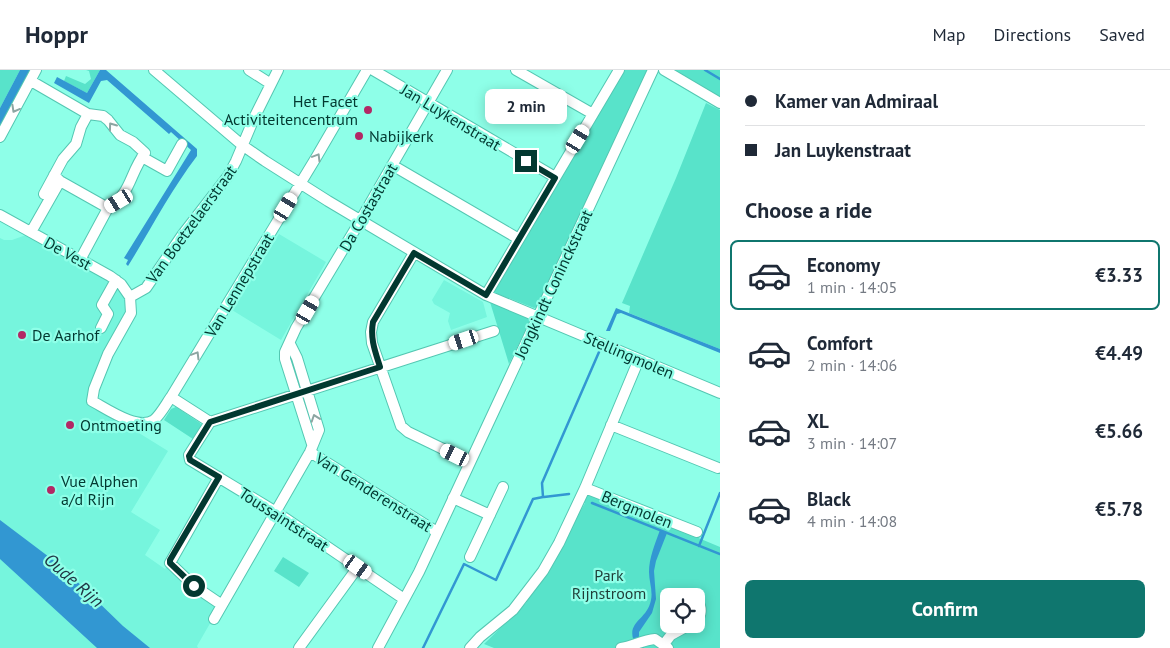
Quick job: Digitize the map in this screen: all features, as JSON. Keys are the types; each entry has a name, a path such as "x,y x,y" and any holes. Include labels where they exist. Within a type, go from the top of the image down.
{"street":[{"path":"0,137 36,70"},
{"name":"Stellingmolen","path":"154,70 242,145 360,221 486,295 720,393"},
{"path":"249,70 270,84"},
{"name":"Van Boetzelaerstraat","path":"145,423 130,421 92,401 96,384 108,354 131,312 130,297 146,288 228,176 278,70"},
{"name":"Van Lennepstraat","path":"145,423 155,419 171,397 367,70"},
{"name":"Jan Luykenstraat","path":"373,70 555,178"},
{"name":"Da Costastraat","path":"214,619 276,512 320,430 301,393 296,358 290,344 291,336 447,70"},
{"path":"516,70 593,114"},
{"path":"486,295 619,70"},
{"name":"Jongkindt Coninckstraat","path":"378,648 419,572 653,70"},
{"path":"664,70 720,103"},
{"path":"31,81 88,114 103,116 120,135 133,142 146,153 136,166 130,184 119,201 108,208 80,260"},
{"path":"31,232 43,198 57,178 63,159 76,144 81,127 88,114"},
{"path":"142,157 167,171 182,144"},
{"path":"392,165 519,239"},
{"path":"57,178 108,208"},
{"name":"De Vest","path":"0,215 116,280 130,297"},
{"path":"414,253 373,322 371,332 372,343 401,426 408,432 470,462"},
{"path":"100,328 108,314 102,305 116,280"},
{"path":"171,397 210,422 494,331"},
{"name":"Bergmolen","path":"639,359 585,488 697,532"},
{"name":"Toussaintstraat","path":"210,422 189,456 190,460 276,512 404,599"},
{"path":"611,425 718,468"},
{"name":"Van Genderenstraat","path":"311,448 438,532"},
{"path":"219,477 170,563 194,586 222,604"},
{"path":"470,556 503,487"},
{"path":"470,648 512,610 543,571 559,543 585,488"},
{"path":"453,498 490,516"},
{"path":"298,648 358,567"},
{"path":"626,647 644,640 655,639 666,646 671,635 675,633"}],"shaded area":[{"path":"279,234 326,262 281,340 232,310"},
{"path":"26,235 109,279 124,291 129,305 92,388 98,404 118,420 168,451 131,512 160,530 145,555 165,569 169,564 220,606 197,646 198,648 0,648 0,238 12,240"},
{"path":"444,280 483,302 487,317 451,330 448,321 450,313 434,304 432,300"}],"green space":[{"path":"0,70 20,70 0,108"},
{"path":"86,70 100,70 87,93 64,81 66,76 85,84 91,79 89,71"},
{"path":"621,70 649,70 537,307 534,308 493,292"},
{"path":"671,70 720,70 720,99"},
{"path":"706,103 720,110 720,349 629,313 630,306 622,303"},
{"path":"490,302 529,318 530,321 509,364"},
{"path":"176,407 202,426 193,439 164,420 171,409"},
{"name":"Park Rijnstroom","path":"587,493 645,516 645,519 651,521 653,519 720,547 720,648 494,648 484,644 526,603 585,503 582,503"},
{"path":"283,557 309,573 299,587 274,571"}],"water":[{"path":"20,70 31,70 0,126 0,108"},
{"path":"100,70 106,70 197,149 197,156 170,196 128,266 126,264 128,260 124,258 191,150 171,132 169,134 107,80 101,81 89,103 54,83 57,77 87,93"},
{"path":"616,308 720,349 720,353 621,313 617,314 610,331 606,331"},
{"name":"Oude Rijn","path":"0,520 61,566 123,626 150,648 97,648 0,559"},
{"path":"660,530 667,533 654,571 656,599 652,613 639,632 639,641 644,648 637,648 632,632 649,607 651,600 649,567"}],"waterway":[{"path":"705,70 720,79"},
{"path":"423,648 464,564 496,580 533,499 543,497 542,483 599,352"},
{"path":"699,546 720,493"},
{"path":"544,497 569,494"},
{"path":"592,503 720,554"}],"place":[{"name":"Het Facet Activiteitencentrum","path":"368,110"},
{"name":"Nabijkerk","path":"359,136"},
{"name":"De Aarhof","path":"22,335"},
{"name":"Ontmoeting","path":"70,425"},
{"name":"Vue Alphen a/d Rijn","path":"51,490"}],"route":[{"path":"194,586 170,563 170,560 219,477 190,460 189,456 210,422 380,367 372,343 371,332 373,322 414,253 486,295 555,178 526,161"}]}
